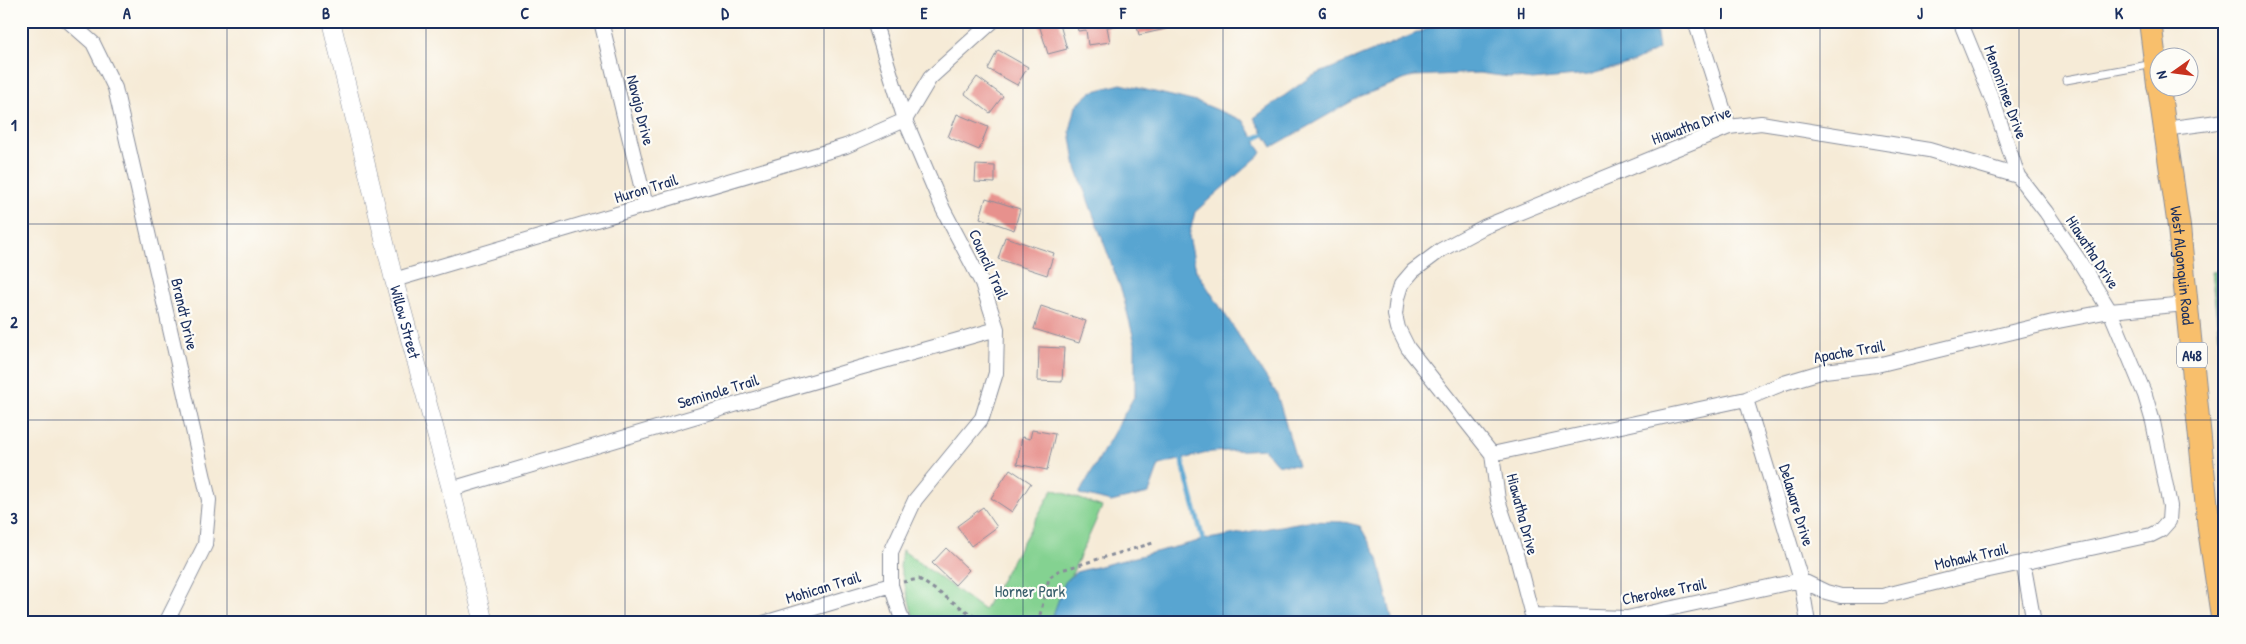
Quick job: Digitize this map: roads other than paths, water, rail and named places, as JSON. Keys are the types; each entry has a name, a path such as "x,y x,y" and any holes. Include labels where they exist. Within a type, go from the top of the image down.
{"main road":[{"name":"West Algonquin Road","path":"2150,21 2154,48"},
{"name":"West Algonquin Road","path":"2160,98 2179,227 2209,529 2223,623"}],"street":[{"name":"Brandt Drive","path":"68,21 93,43 115,88 209,500 205,544 166,623"},
{"name":"Willow Street","path":"331,21 394,280 451,489 484,623"},
{"name":"Navajo Drive","path":"601,21 646,206"},
{"name":"Council Trail","path":"874,21 905,120 943,209 982,283 997,329 996,373 982,418 915,500 891,552 891,585 903,623"},
{"path":"905,120 930,78 993,21"},
{"path":"1695,21 1729,127"},
{"name":"Menominee Drive","path":"1960,21 1994,104 2018,176"},
{"name":"Huron Trail","path":"394,280 846,146 905,120"},
{"path":"2164,128 2225,121"},
{"name":"Hiawatha Drive","path":"1533,619 1498,500 1492,454 1408,348 1398,328 1395,315 1401,285 1412,271 1441,250 1484,227 1729,127 1761,123 1910,147 1963,159 2018,176 2073,251 2110,311 2145,395 2153,422 2167,490 2169,521 2161,530 2150,535"},
{"name":"Apache Trail","path":"1492,454 1746,400 1784,383 1824,371 1877,365 2002,333 2110,311 2186,304"},
{"name":"Seminole Trail","path":"451,489 997,329"},
{"name":"Delaware Drive","path":"1746,400 1801,580 1808,623"},
{"name":"Mohawk Trail","path":"1801,580 1826,592 1841,596 1871,597 1893,594 2023,562 2150,535"},
{"path":"2023,562 2034,623"},
{"name":"Cherokee Trail","path":"1533,619 1627,618 1801,580"},
{"name":"Mohican Trail","path":"764,623 891,585"}],"lane":[{"path":"2066,80 2148,79"}],"water":[{"path":"1446,21 1655,21 1659,49 1631,63 1588,75 1532,80 1479,73 1414,76 1361,96 1272,147 1254,118 1310,77"},
{"path":"1121,84 1201,103 1244,121 1262,153 1195,212 1189,236 1196,270 1277,394 1298,466 1277,464 1264,449 1211,452 1159,465 1149,493 1111,502 1079,494 1135,395 1135,343 1122,292 1076,168 1070,131 1076,106 1091,92"},
{"path":"1308,521 1344,522 1360,526 1378,558 1393,623 1050,623 1065,582 1076,572 1203,540"}],"waterway":[{"path":"1254,139 1264,134"},
{"path":"1182,460 1203,540"}],"park label":[{"name":"Horner Park","path":"1030,591"}]}
